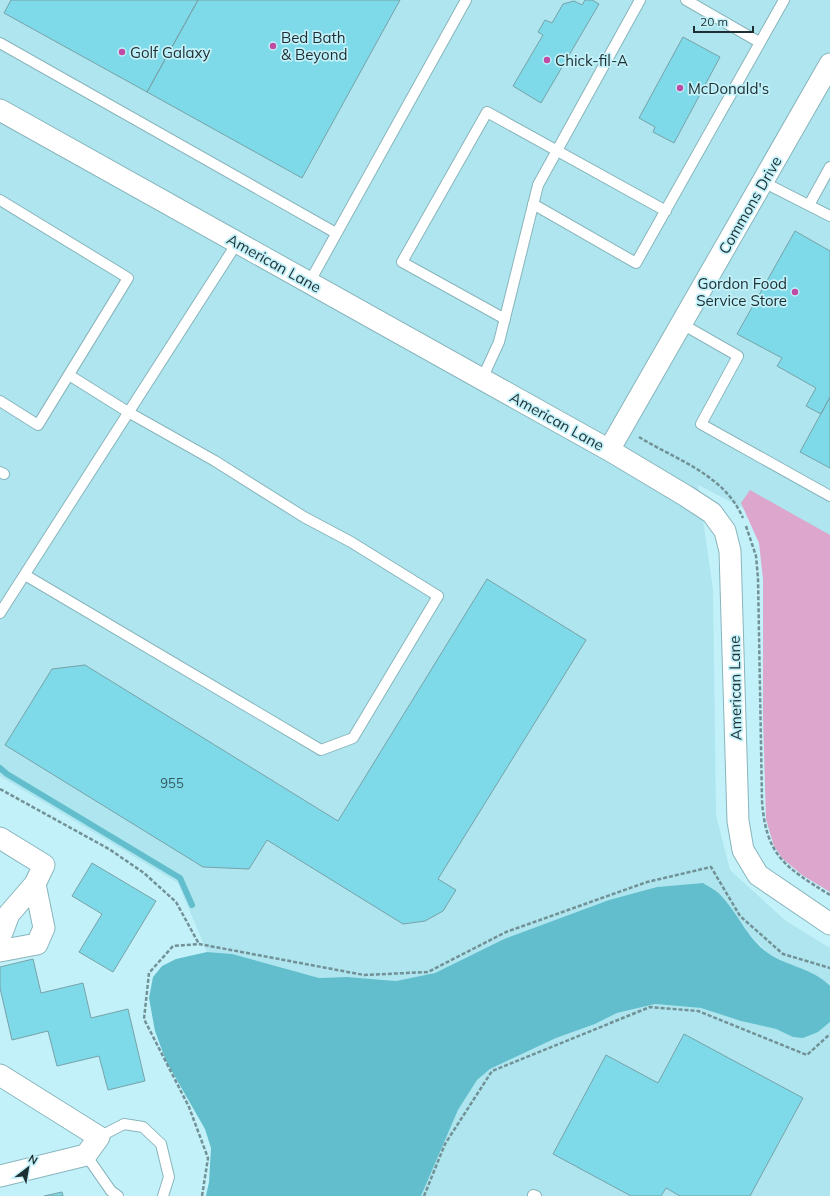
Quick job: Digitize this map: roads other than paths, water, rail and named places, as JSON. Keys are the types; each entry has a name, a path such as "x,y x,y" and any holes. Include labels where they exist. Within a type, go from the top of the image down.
{"street":[{"name":"Commons Drive","path":"609,450 830,64"},
{"name":"American Lane","path":"0,110 609,450 712,513 725,531 730,551 738,821 743,850 758,875 830,924"},
{"path":"0,838 44,865 35,884 9,914 0,938"},
{"path":"0,951 37,944 44,928 35,884"},
{"path":"0,1075 99,1137 86,1155 0,1176"}],"lane":[{"path":"309,283 466,0"},
{"path":"482,379 499,342 538,185 640,0"},
{"path":"686,0 759,42"},
{"path":"533,204 636,263 784,0"},
{"path":"0,43 336,234"},
{"path":"505,319 402,262 487,112 666,211"},
{"path":"809,205 830,167"},
{"path":"763,182 830,216"},
{"path":"0,200 128,278 38,425 0,401"},
{"path":"0,613 237,243"},
{"path":"682,324 738,356 701,424 830,496"},
{"path":"25,574 321,750 353,738 438,596 351,542 304,517 215,461 128,412 69,375"},
{"path":"99,1137 124,1124 143,1128 161,1144 169,1177 163,1196"},
{"path":"86,1155 111,1191 118,1196"}],"waterway":[{"path":"0,768 7,774 180,878 192,905"}],"place":[{"name":"Bed Bath & Beyond","path":"273,46"},
{"name":"Golf Galaxy","path":"122,52"},
{"name":"Chick-fil-A","path":"547,60"},
{"name":"McDonald's","path":"680,88"},
{"name":"Gordon Food Service Store","path":"795,292"}]}
